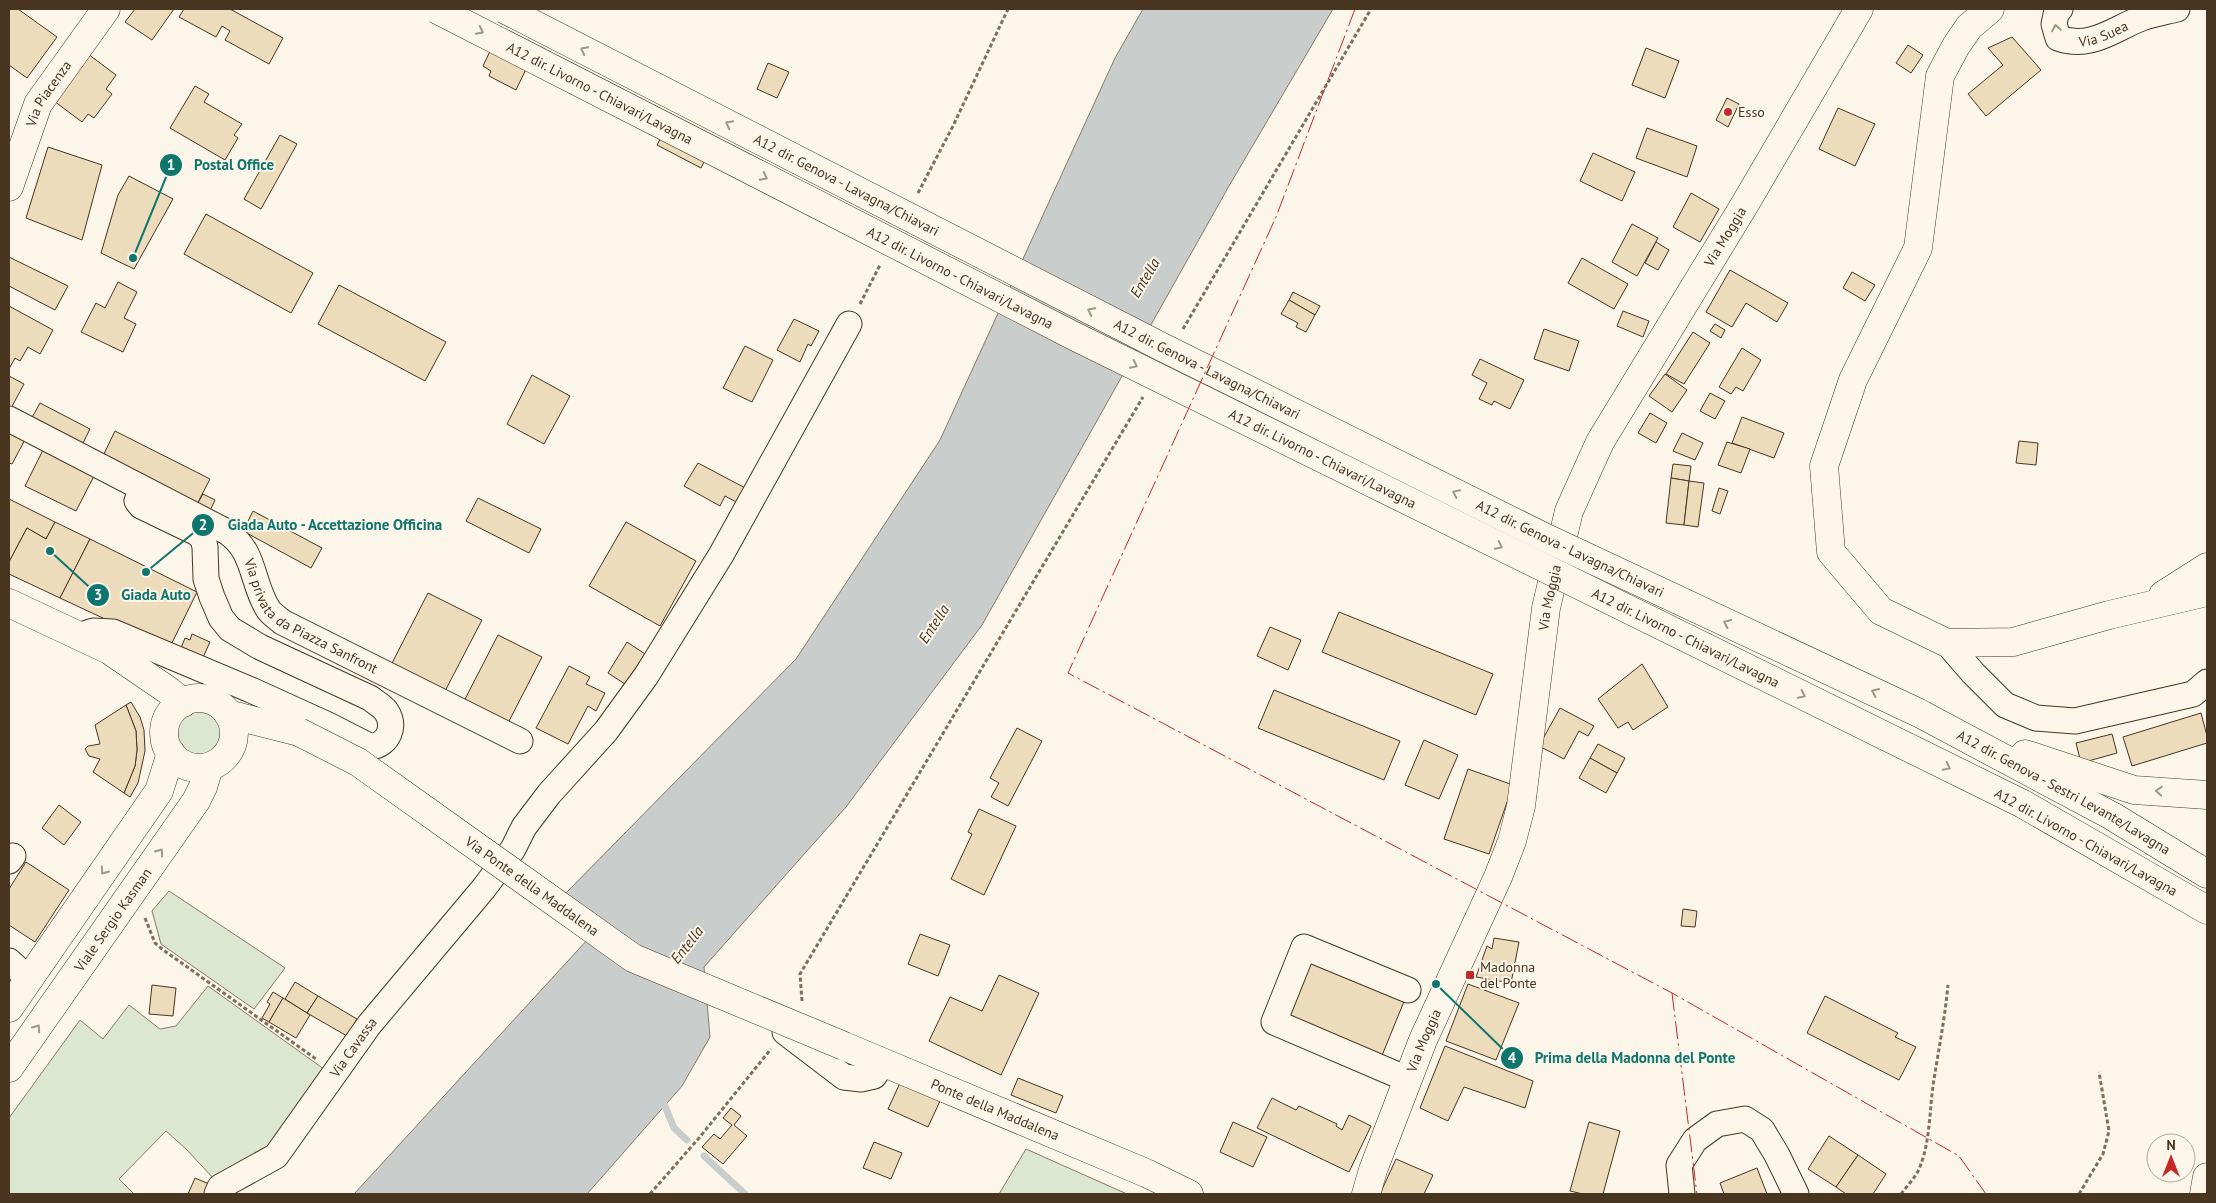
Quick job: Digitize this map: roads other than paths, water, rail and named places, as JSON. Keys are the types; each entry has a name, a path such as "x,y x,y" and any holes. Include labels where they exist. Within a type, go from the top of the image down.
{"main road":[{"name":"Via Piacenza","path":"9,188 38,104 106,9"},
{"name":"A12 dir. Livorno - Chiavari/Lavagna","path":"436,9 1083,340 2023,804 2207,910"},
{"name":"A12 dir. Genova - Lavagna/Chiavari","path":"504,9 1153,342 1520,525 1927,718"},
{"path":"1990,9 1969,27 1956,46 1940,76 1918,248 1853,380 1824,466 1831,552 1881,611 1947,643 2014,642 2207,592"},
{"name":"Via Moggia","path":"1350,1194 1369,1182 1407,1079 1498,877 1512,841 1521,806 1546,608 1569,511 1600,442 1860,10"},
{"path":"9,152 38,104"},
{"path":"2147,606 2207,566"},
{"path":"9,603 109,650 183,703"},
{"path":"203,698 222,706 228,714 234,735 232,746 222,759 209,767 198,768 187,766 171,754 166,743 164,731 167,720 173,710 183,703 203,698"},
{"name":"Via Ponte della Maddalena","path":"228,714 299,732 358,762 633,958 844,1046"},
{"path":"1927,718 2054,765 2134,790 2207,795"},
{"name":"A12 dir. Genova - Sestri Levante/Lavagna","path":"1927,718 2112,816 2207,874"},
{"path":"9,1008 159,791 171,754"},
{"name":"Viale Sergio Kasman","path":"9,1068 196,800 203,787 209,767"},
{"path":"2086,839 2207,925"},
{"name":"Ponte della Maddalena","path":"844,1046 1146,1173 1189,1194"},
{"name":"Ponte della Maddalena","path":"1146,1173 1170,1179 1208,1194"},
{"path":"2204,1194 2207,1177"}],"street":[{"name":"Via Suea","path":"2060,9 2057,10 2054,24 2058,38 2071,43 2095,40 2143,17 2177,9"},
{"name":"Via Cavassa","path":"217,1194 220,1187 276,1156 369,1025 484,888 513,849 524,828 549,794 606,731 646,676 721,555 849,324"},
{"name":"Via privata da Piazza Sanfront","path":"9,419 238,539 247,553 268,610 282,622 520,740"},
{"path":"78,636 93,631 113,632 286,705 371,747 379,746 388,738 391,724 385,710 370,698 260,647 230,629 221,618 206,579 203,539 197,533 141,506 138,502 142,489"},
{"path":"1947,643 1973,673 2005,705 2036,718 2075,721 2193,694 2207,682"},
{"path":"1407,1079 1274,1022 1304,947 1408,990"},
{"path":"9,961 29,979"},
{"path":"785,1032 844,1077 861,1079 874,1076 883,1063"},
{"path":"1682,1194 1679,1165 1695,1140 1717,1124 1745,1119 1762,1130 1777,1154 1796,1194"}],"water":[{"name":"Entella","path":"1143,9 1333,9 1229,186 982,625 846,807 704,967 710,1037 682,1086 587,1194 354,1194 600,926 565,894 796,659 940,440 1115,58"}],"waterway":[{"path":"662,1099 674,1128 687,1140"},
{"path":"704,1156 745,1194"}],"place":[{"name":"Esso","path":"1728,112"},
{"name":"Postal Office","path":"133,258"},
{"name":"Giada Auto","path":"50,551"},
{"name":"Giada Auto - Accettazione Officina","path":"146,572"},
{"name":"Madonna del Ponte","path":"1470,975"},
{"name":"Prima della Madonna del Ponte","path":"1436,984"}]}
